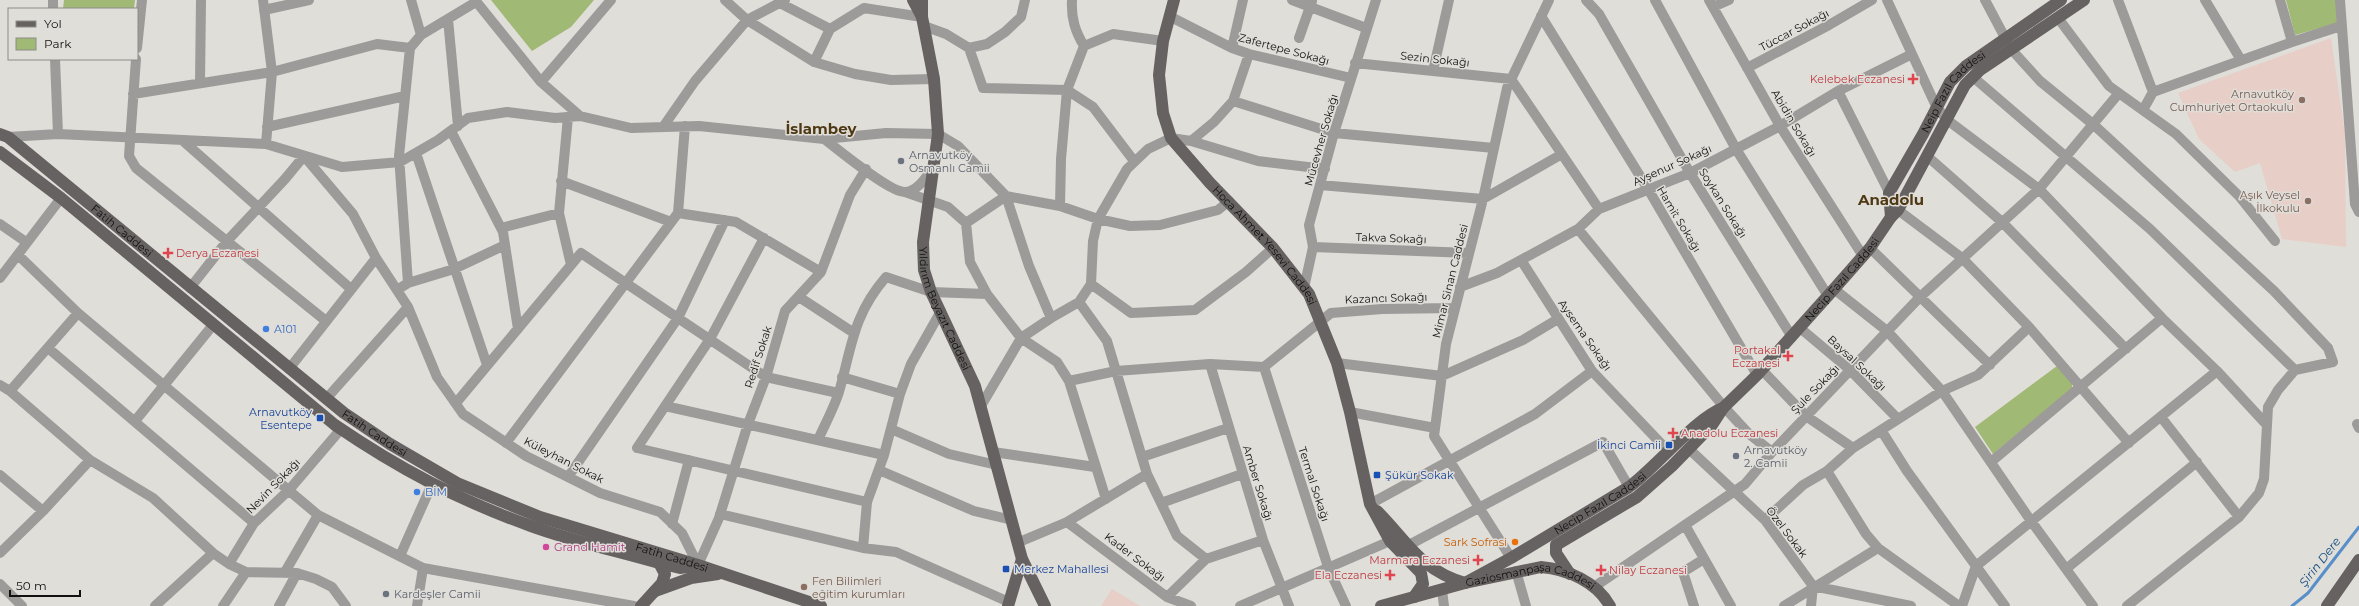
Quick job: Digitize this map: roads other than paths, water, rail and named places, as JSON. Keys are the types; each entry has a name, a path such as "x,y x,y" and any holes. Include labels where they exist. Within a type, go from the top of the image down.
{"main road":[{"path":"913,0 923,22"},
{"name":"Yıldırım Beyazıt Caddesi","path":"922,0 923,22 934,79 938,134 928,200 923,257 924,270 931,292 969,370 981,406 1022,559 1045,606"},
{"name":"Hoca Ahmet Yesevi Caddesi","path":"1174,0 1169,16 1159,75 1160,99 1171,138 1273,248 1304,288 1321,321 1337,363 1350,412 1370,504 1390,541 1421,573 1442,590"},
{"name":"Neip Fazıl Caddesi","path":"1889,193 1923,134 1943,92 1958,73 2008,44 2061,0"},
{"path":"2008,44 2058,18 2084,0"},
{"name":"Necip Fazıl Caddesi","path":"1570,574 1556,553 1556,545 1637,497 1717,420 1724,407 1796,332 1867,252 1895,213 1927,156 1960,92 1973,77 2008,44"},
{"name":"Fatih Caddesi","path":"4,135 326,399 390,444 457,483 540,517 698,565 821,606"},
{"path":"0,152 61,198 212,325 341,429 382,457 453,495 532,527 680,568 698,565"},
{"path":"1889,193 1895,213"},
{"name":"Necip Fazıl Caddesi","path":"1465,582 1511,558 1630,487 1709,414 1724,407"},
{"path":"1370,504 1391,525 1407,546 1434,571 1446,577 1465,582"},
{"path":"1010,600 1022,559"},
{"path":"2327,606 2359,560"},
{"path":"641,606 662,583 665,574 659,563"},
{"name":"Gaziosmanpaşa Caddesi","path":"1442,590 1465,582 1516,571 1541,567 1554,568 1570,574 1594,587 1600,592 1610,606"},
{"path":"655,591 691,578 723,573"},
{"path":"1414,596 1423,584 1421,573"},
{"path":"1010,600 1024,589 1039,594"},
{"path":"1382,606 1414,596 1442,590"}],"street":[{"path":"138,38 142,0"},
{"path":"200,83 201,0"},
{"path":"266,144 272,72 264,5 309,0"},
{"path":"411,0 421,35"},
{"path":"541,82 610,0"},
{"path":"725,0 748,20 814,62 855,74 892,80 934,79"},
{"path":"968,48 987,44 1005,32 1021,17 1025,0"},
{"path":"1072,0 1071,12 1075,29 1084,46"},
{"path":"1232,48 1243,0"},
{"path":"1292,0 1311,3 1366,28"},
{"name":"Mücevher Sokağı","path":"1304,288 1313,247 1309,226 1334,133 1376,0"},
{"path":"1433,71 1450,0"},
{"name":"Mimar Sinan Caddesi","path":"1511,558 1434,436 1446,344 1483,199 1507,88 1549,0"},
{"name":"Soykan Sokağı","path":"1586,0 1599,14 1690,173 1796,332"},
{"path":"1655,0 1736,149 1831,292 1887,331 1942,391 2031,521 2093,606"},
{"path":"1711,4 1729,0"},
{"name":"Tüccar Sokağı","path":"1747,68 1829,25 1872,0"},
{"path":"1887,0 1936,106 1946,119 2039,189 2266,424"},
{"path":"1985,0 2008,44 2040,81 2094,125 2274,291 2328,348 2333,362 2296,370 2278,390 2268,407 2264,479 2259,493 2239,517 2127,606"},
{"path":"2118,0 2153,92"},
{"path":"2205,0 2241,60"},
{"path":"2280,0 2292,42"},
{"path":"2340,0 2341,26 2354,125 2355,204 2359,212"},
{"path":"408,283 400,162 410,48 421,35 475,1 541,82 580,116"},
{"path":"663,127 695,81 748,20 783,2 830,29"},
{"path":"1299,38 1311,3"},
{"name":"Abidin Sokağı","path":"1711,4 1780,126 1867,252 1919,298 1990,365"},
{"path":"814,62 830,29 864,8 923,22 968,48 983,88 1067,90 1093,107 1134,161"},
{"name":"Zafertepe Sokağı","path":"1169,16 1232,48 1249,54 1351,78"},
{"name":"Hamit Sokağı","path":"1541,16 1759,372 1806,416 1852,448"},
{"path":"2058,18 2110,86 2176,134 2240,196 2275,241"},
{"path":"448,19 454,128 501,228 518,329"},
{"path":"2143,110 2153,92 2341,26"},
{"path":"1060,206 1060,160 1067,90 1084,46 1113,34 1164,41"},
{"path":"133,94 272,72 377,44 410,48"},
{"path":"1191,141 1214,122 1233,101 1249,54"},
{"name":"Ayşenur Sokağı","path":"1599,209 1690,173 1780,126 1838,91 1912,54"},
{"path":"55,60 58,134"},
{"path":"136,60 129,156 136,168 326,321"},
{"name":"Sezin Sokağı","path":"1356,63 1511,79"},
{"path":"1973,77 2150,229 2296,370"},
{"path":"1460,287 1497,273 1578,229 1599,209 1511,79"},
{"path":"1838,91 1889,193"},
{"name":"Şule Sokağı","path":"1594,587 1744,484 1772,452 1919,298 2039,189 2067,158 2119,93"},
{"path":"267,127 405,96"},
{"path":"1233,101 1334,133 1494,148"},
{"path":"4,135 58,134 266,144 342,168 400,162 468,118 507,112 555,118 580,116 631,128 699,126 824,138 886,133 938,134 958,146 1006,196 1029,266 1051,318"},
{"path":"568,117 559,212 570,265"},
{"path":"506,442 627,283 678,213 685,126"},
{"path":"824,138 888,187 948,207 966,223 970,262 987,294 1021,338 1057,362 1069,381 1106,499"},
{"path":"981,406 1021,338 1079,302 1091,284 1093,241 1098,219 1127,169 1148,148 1171,138 1191,141 1258,161 1325,169"},
{"path":"182,140 351,289"},
{"path":"416,153 487,366"},
{"path":"1320,185 1483,199 1562,154"},
{"path":"190,288 227,241 285,179 304,156"},
{"name":"Küleyhan Sokak","path":"304,156 353,214 376,258 408,307 437,378 463,414 526,456 600,493 660,512 682,533 698,565"},
{"path":"1927,156 2002,222 2126,349"},
{"path":"905,192 915,189 933,168"},
{"name":"Redif Sokak","path":"698,565 720,514 748,424 766,377 785,311 821,272 848,201 866,169"},
{"path":"562,181 671,222"},
{"path":"966,223 1006,196 1060,206 1098,219 1130,226 1160,225 1218,210 1229,201"},
{"path":"0,278 61,198"},
{"path":"501,228 559,212"},
{"path":"678,213 736,222 821,272"},
{"path":"1895,213 1962,258 2029,327 2082,386 2129,443"},
{"path":"568,477 678,318 725,220"},
{"path":"0,224 26,242"},
{"path":"1578,229 1724,407 1748,433 1772,452"},
{"path":"764,238 710,339 637,448 867,502"},
{"path":"397,290 408,283 455,268 505,245"},
{"name":"Takva Sokağı","path":"1313,247 1469,253"},
{"path":"1091,284 1131,312 1195,310 1246,272 1273,248"},
{"path":"456,403 581,253 766,377 838,393"},
{"path":"18,255 78,313 318,515 423,568 634,606"},
{"path":"289,369 376,258"},
{"name":"Aysema Sokağı","path":"1521,260 1592,371 1669,452"},
{"path":"818,440 838,393 854,333 861,314 872,293 886,277 931,292 987,294"},
{"path":"799,297 854,333"},
{"path":"1079,302 1107,341 1147,474 1177,536 1206,559"},
{"path":"326,399 408,307"},
{"name":"Kazancı Sokağı","path":"1264,368 1331,312 1382,309 1455,308"},
{"path":"863,548 867,502 884,455 900,394 911,364 941,311"},
{"path":"10,391 78,313"},
{"path":"1991,462 2162,318"},
{"path":"1337,363 1442,376 1524,340 1558,319"},
{"path":"135,421 212,325"},
{"path":"1765,520 1803,485 1827,471 1852,448 1897,418 1942,391 1978,375 2029,327"},
{"name":"Baysal Sokağı","path":"1796,332 1850,370 1897,418"},
{"path":"48,348 254,523"},
{"path":"1069,381 1116,371 1210,364 1264,368"},
{"name":"Amber Sokağı","path":"1210,364 1228,428 1263,540 1289,606"},
{"name":"Termal Sokağı","path":"1264,368 1328,567 1346,606"},
{"path":"1370,504 1535,414 1592,371"},
{"path":"1827,471 1866,534 1878,548 1960,606 1976,566 2217,372"},
{"path":"842,377 900,394"},
{"path":"0,385 10,391 90,460 154,498 213,553 229,564 246,572 297,573 332,587 346,606"},
{"path":"665,406 884,455"},
{"path":"1350,412 1435,428"},
{"path":"2161,417 2239,517"},
{"path":"1142,458 1228,428"},
{"name":"Nevin Sokağı","path":"229,564 254,523 289,490 341,429"},
{"path":"891,429 949,454 996,465"},
{"path":"1881,430 1907,471 2005,606"},
{"path":"1407,546 1603,442 1630,487"},
{"name":"Özel Sokak","path":"1688,449 1765,520 1813,586"},
{"path":"993,452 1095,467"},
{"path":"0,553 43,511 90,460"},
{"path":"672,524 689,460"},
{"path":"2066,569 2197,462"},
{"path":"879,470 974,511 1012,520"},
{"path":"1017,543 1067,522 1147,474"},
{"path":"1161,503 1242,474"},
{"path":"0,475 43,511"},
{"path":"400,556 432,484"},
{"path":"720,514 863,548 896,552 1010,600"},
{"path":"285,572 318,515"},
{"name":"Kader Sokağı","path":"1067,522 1167,597 1191,606"},
{"path":"1685,525 1731,606"},
{"path":"1167,597 1206,559 1263,540"},
{"path":"1240,606 1390,541"},
{"path":"1784,606 1813,586 1878,548"},
{"path":"155,606 213,553"},
{"path":"1694,606 1683,572 1704,559"},
{"path":"417,606 423,568"},
{"path":"1516,571 1526,606"},
{"path":"223,606 246,572"},
{"path":"279,606 297,573"},
{"path":"0,584 22,606"},
{"path":"1811,606 1813,586"},
{"path":"1813,586 1911,606"},
{"path":"1442,590 1444,606"}],"waterway":[{"name":"Şirin Dere","path":"2292,606 2308,593 2359,527"}],"place":[{"name":"Kelebek Eczanesi","path":"1913,79"},
{"name":"Arnavutköy Cumhuriyet Ortaokulu","path":"2302,100"},
{"name":"Arnavutköy Osmanlı Camii","path":"901,161"},
{"name":"Aşık Veysel İlkokulu","path":"2308,201"},
{"name":"Derya Eczanesi","path":"168,253"},
{"name":"A101","path":"266,329"},
{"name":"Portakal Eczanesi","path":"1788,356"},
{"name":"Arnavutköy Esentepe","path":"320,418"},
{"name":"Anadolu Eczanesi","path":"1673,433"},
{"name":"İkinci Camii","path":"1669,445"},
{"name":"Arnavutköy 2. Camii","path":"1736,456"},
{"name":"Şükür Sokak","path":"1377,475"},
{"name":"BİM","path":"417,492"},
{"name":"Sark Sofrasi","path":"1515,542"},
{"name":"Grand Hamit","path":"546,547"},
{"name":"Marmara Eczanesi","path":"1478,560"},
{"name":"Merkez Mahallesi","path":"1006,569"},
{"name":"Nilay Eczanesi","path":"1601,570"},
{"name":"Ela Eczanesi","path":"1390,575"},
{"name":"Fen Bilimleri eğitim kurumları","path":"804,587"},
{"name":"Kardeşler Camii","path":"386,594"}],"district":[{"name":"İslambey","path":"821,129"},
{"name":"Anadolu","path":"1891,200"}]}
